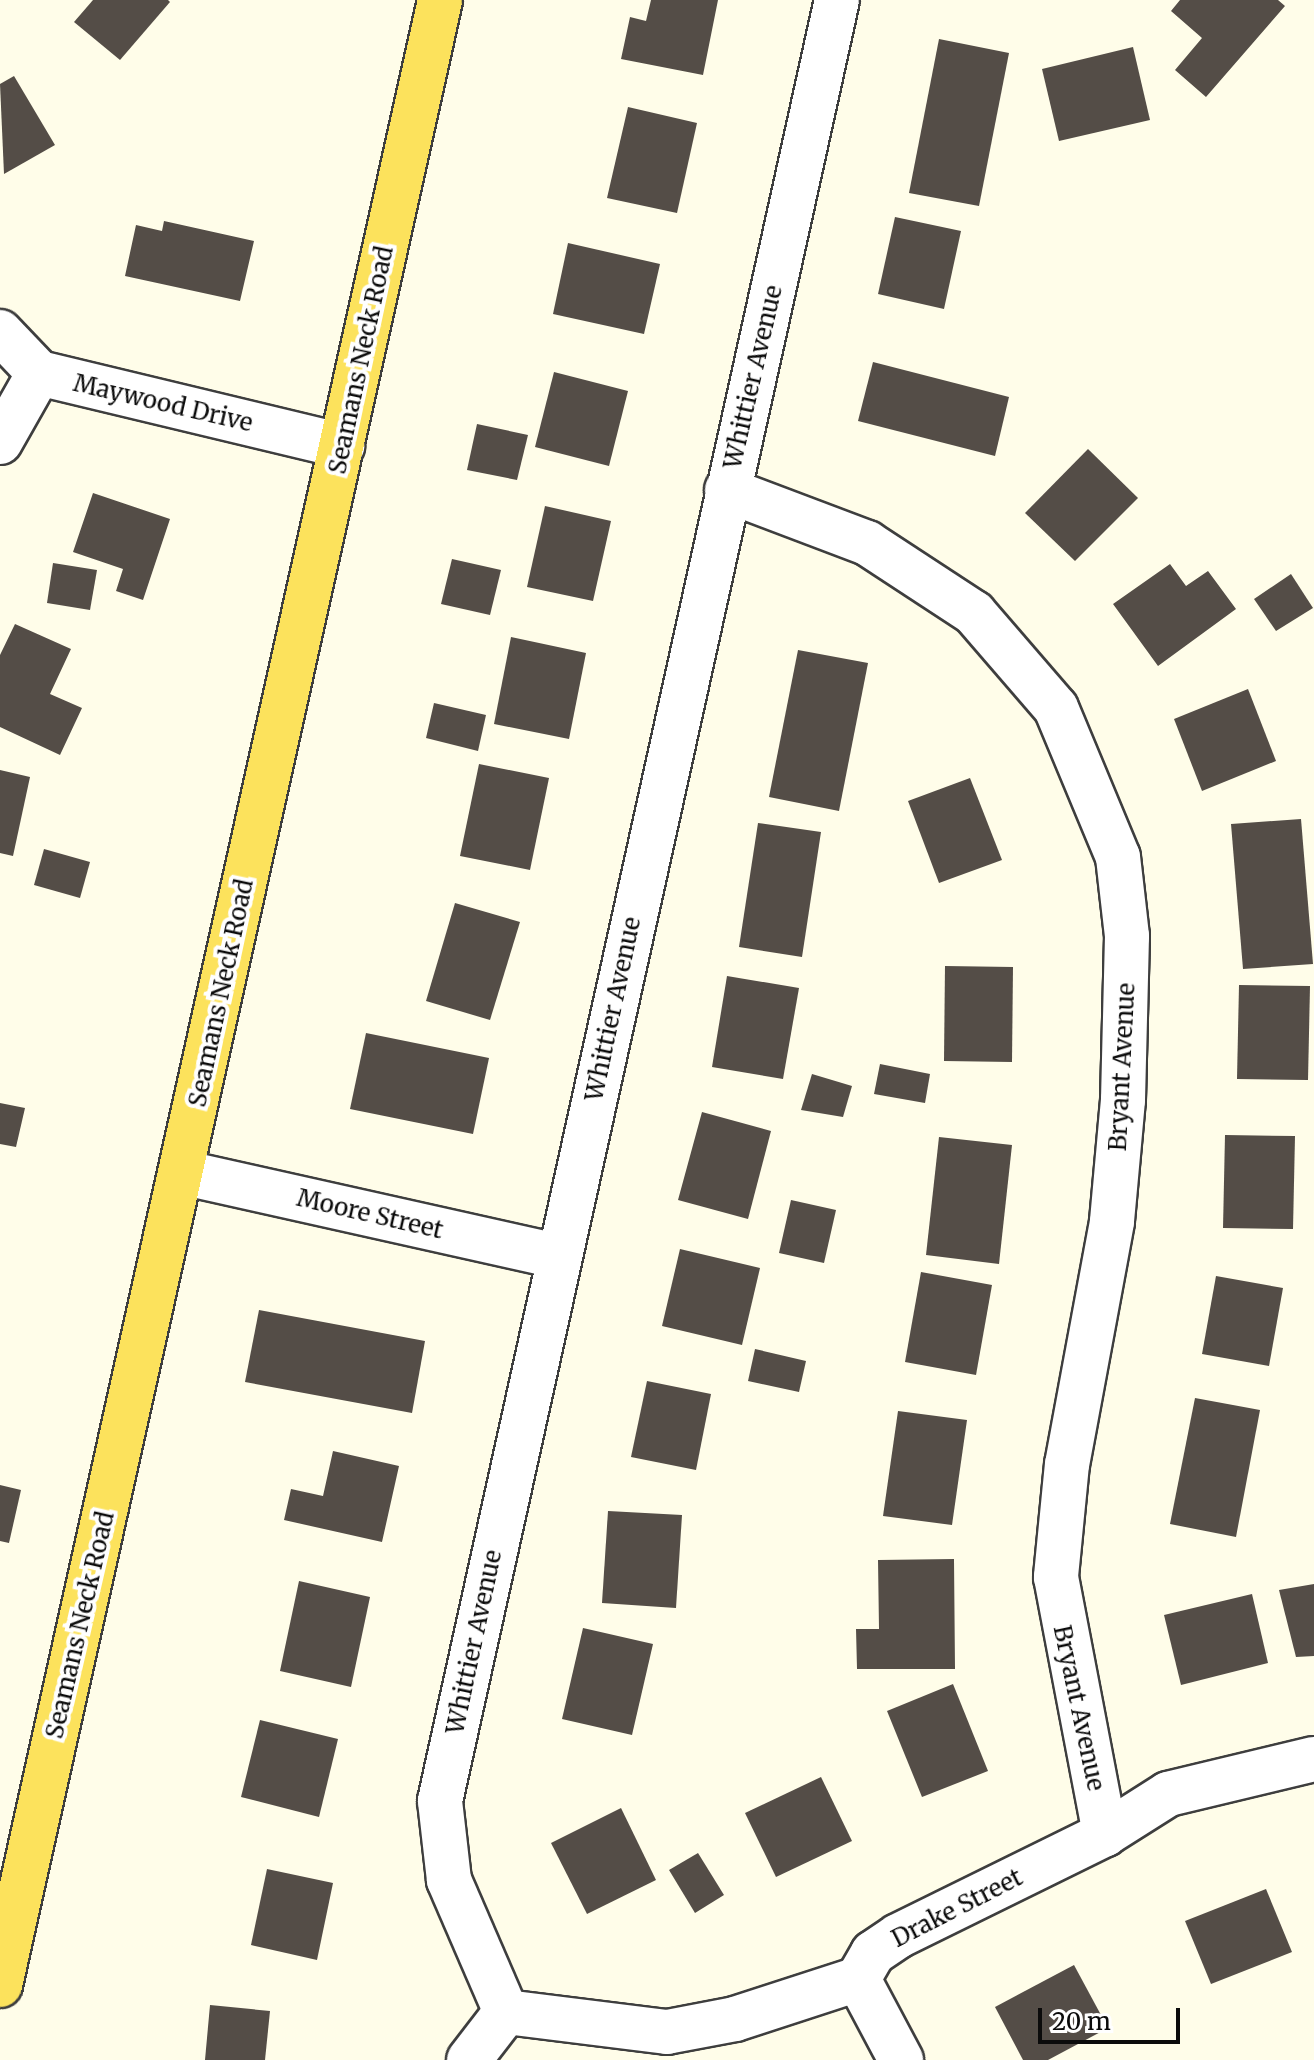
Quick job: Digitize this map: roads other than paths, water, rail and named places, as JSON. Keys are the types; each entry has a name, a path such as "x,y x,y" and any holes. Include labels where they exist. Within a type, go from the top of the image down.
{"main road":[{"name":"Seamans Neck Road","path":"0,1985 440,0"}],"street":[{"name":"Whittier Avenue","path":"506,2012 449,1880 440,1801 837,0"},
{"name":"Maywood Drive","path":"0,332 39,373 342,446"},
{"path":"0,442 39,373"},
{"name":"Bryant Avenue","path":"727,490 867,543 974,613 1056,708 1118,857 1127,936 1123,1100 1112,1222 1067,1464 1056,1577 1105,1834"},
{"name":"Moore Street","path":"181,1172 558,1256"},
{"name":"Drake Street","path":"858,1979 873,1953 898,1936 1105,1834 1168,1794 1314,1759"},
{"path":"469,2060 506,2012 667,2032 735,2019 858,1979 901,2060"}]}
